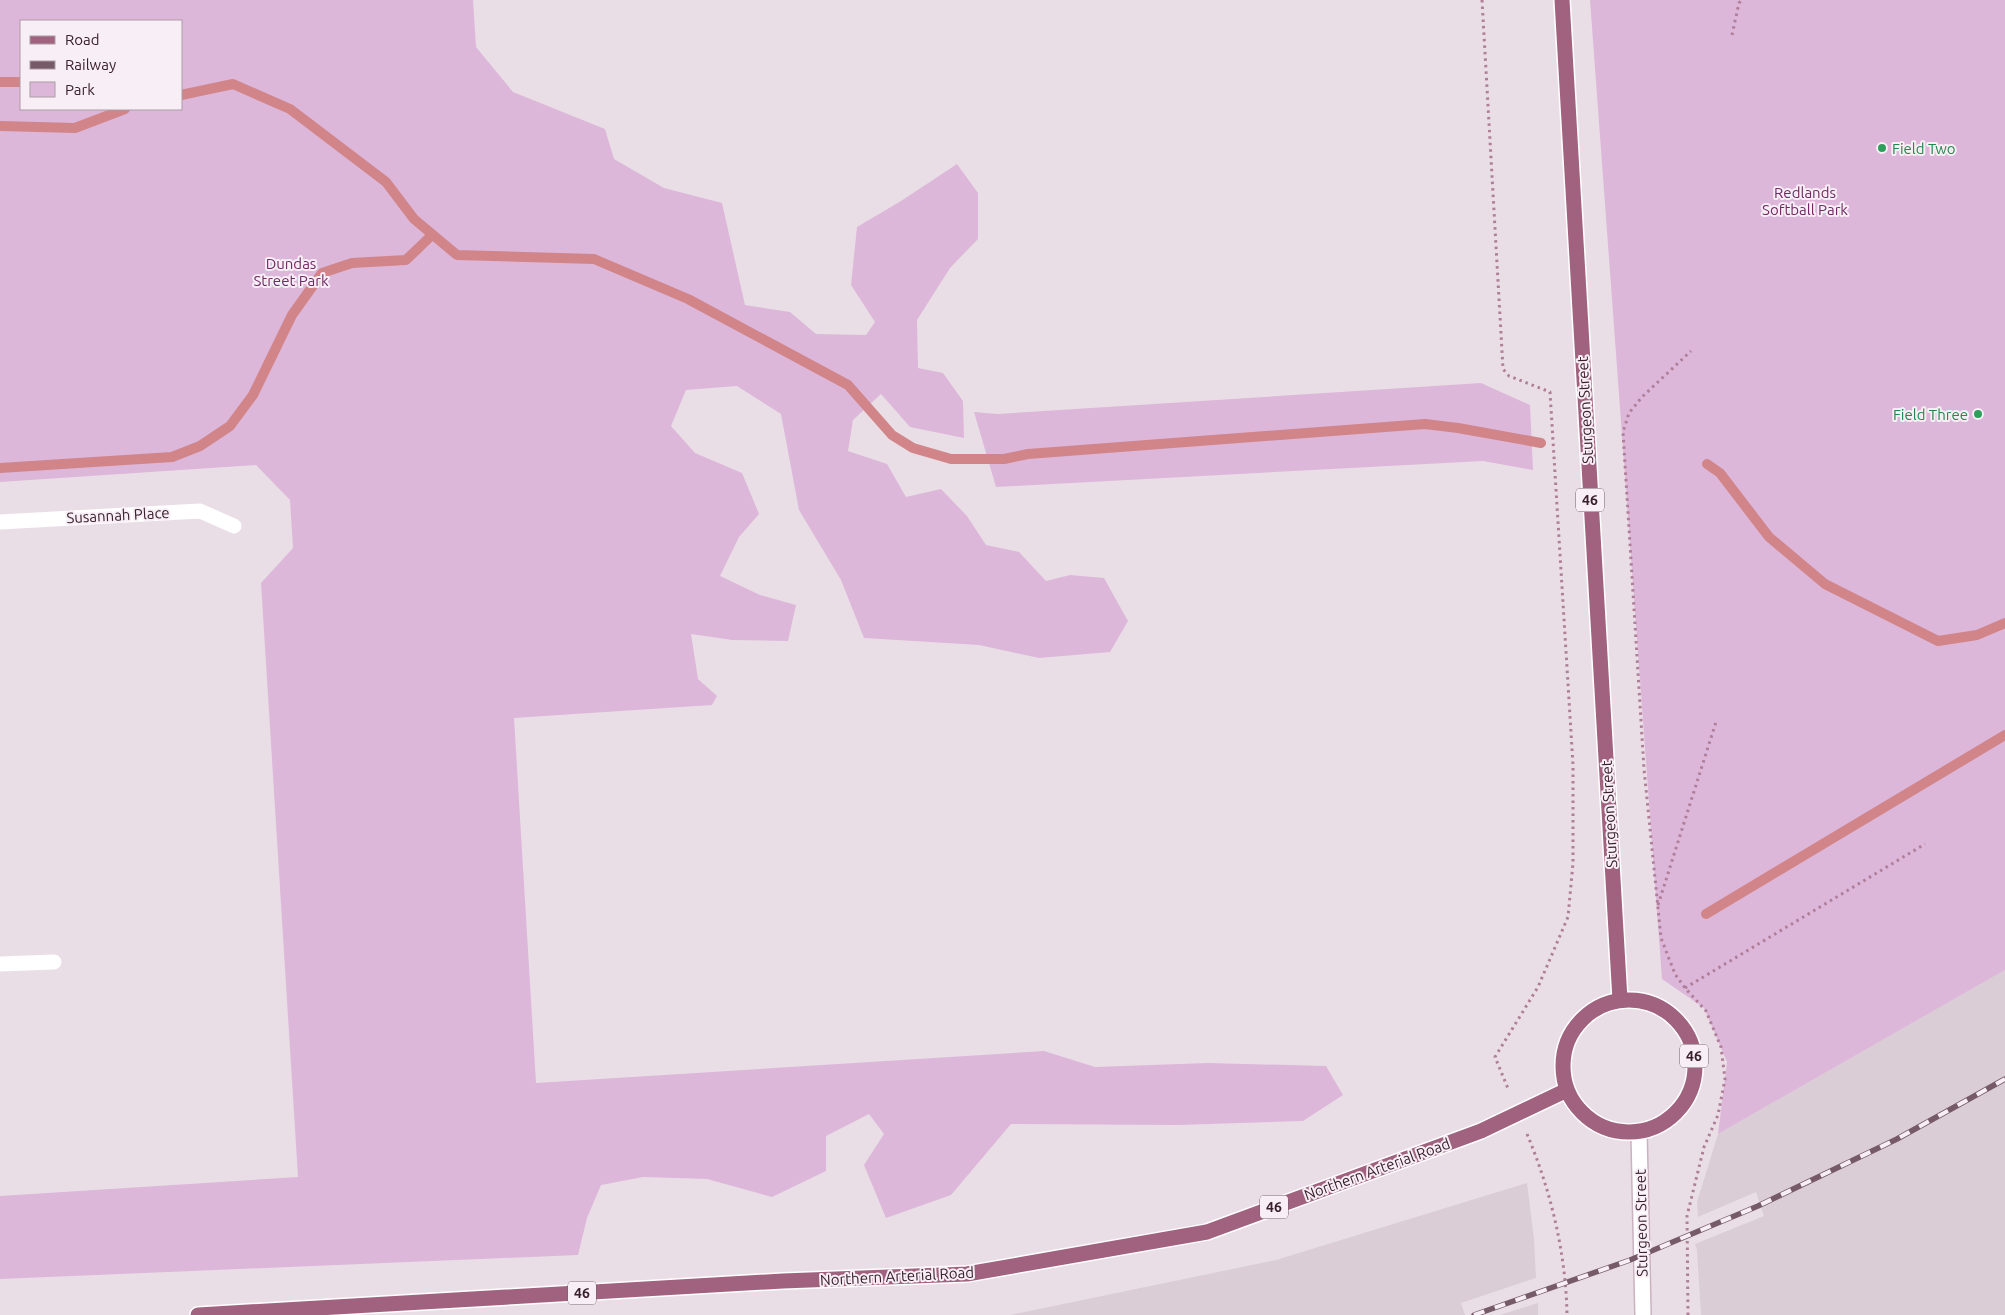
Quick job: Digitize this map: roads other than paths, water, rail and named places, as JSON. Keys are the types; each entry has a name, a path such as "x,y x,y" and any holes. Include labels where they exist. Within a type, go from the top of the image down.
{"main road":[{"name":"Sturgeon Street","path":"1562,0 1620,1000"},
{"name":"46","path":"1620,1000 1636,1000 1653,1004 1668,1012 1680,1024 1689,1039 1694,1056 1695,1073 1691,1090 1671,1118 1656,1127 1639,1132 1609,1130 1584,1115 1574,1103 1567,1090 1563,1070 1564,1050 1572,1032 1584,1017 1600,1005 1620,1000"},
{"name":"Northern Arterial Road","path":"198,1315 783,1281 966,1274 1207,1232 1481,1131 1567,1090"}],"street":[{"name":"Susannah Place","path":"0,522 200,511 234,526"},
{"path":"0,964 54,962"},
{"name":"Sturgeon Street","path":"1639,1132 1643,1315"}],"waterway":[{"path":"0,82 20,82"},
{"path":"182,95 233,84 290,109 386,182 414,219 457,255 594,259 688,299 848,385 892,435 913,448 951,459 1004,459 1028,454 1425,424 1541,443"},
{"path":"0,126 75,128 122,110"},
{"path":"0,468 172,457 200,446 230,426 253,395 292,315 322,273 352,263 406,260 432,235"},
{"path":"1707,464 1720,473 1769,537 1825,584 1938,641 1977,635 2005,623"},
{"path":"1706,914 2005,735"}],"railway":[{"path":"1474,1315 1630,1260 1758,1206 1897,1139 2005,1079"}],"place":[{"name":"Field Two","path":"1882,148"},
{"name":"Field Three","path":"1978,414"}],"park label":[{"name":"Redlands Softball Park","path":"1805,200"},
{"name":"Dundas Street Park","path":"291,272"}]}
